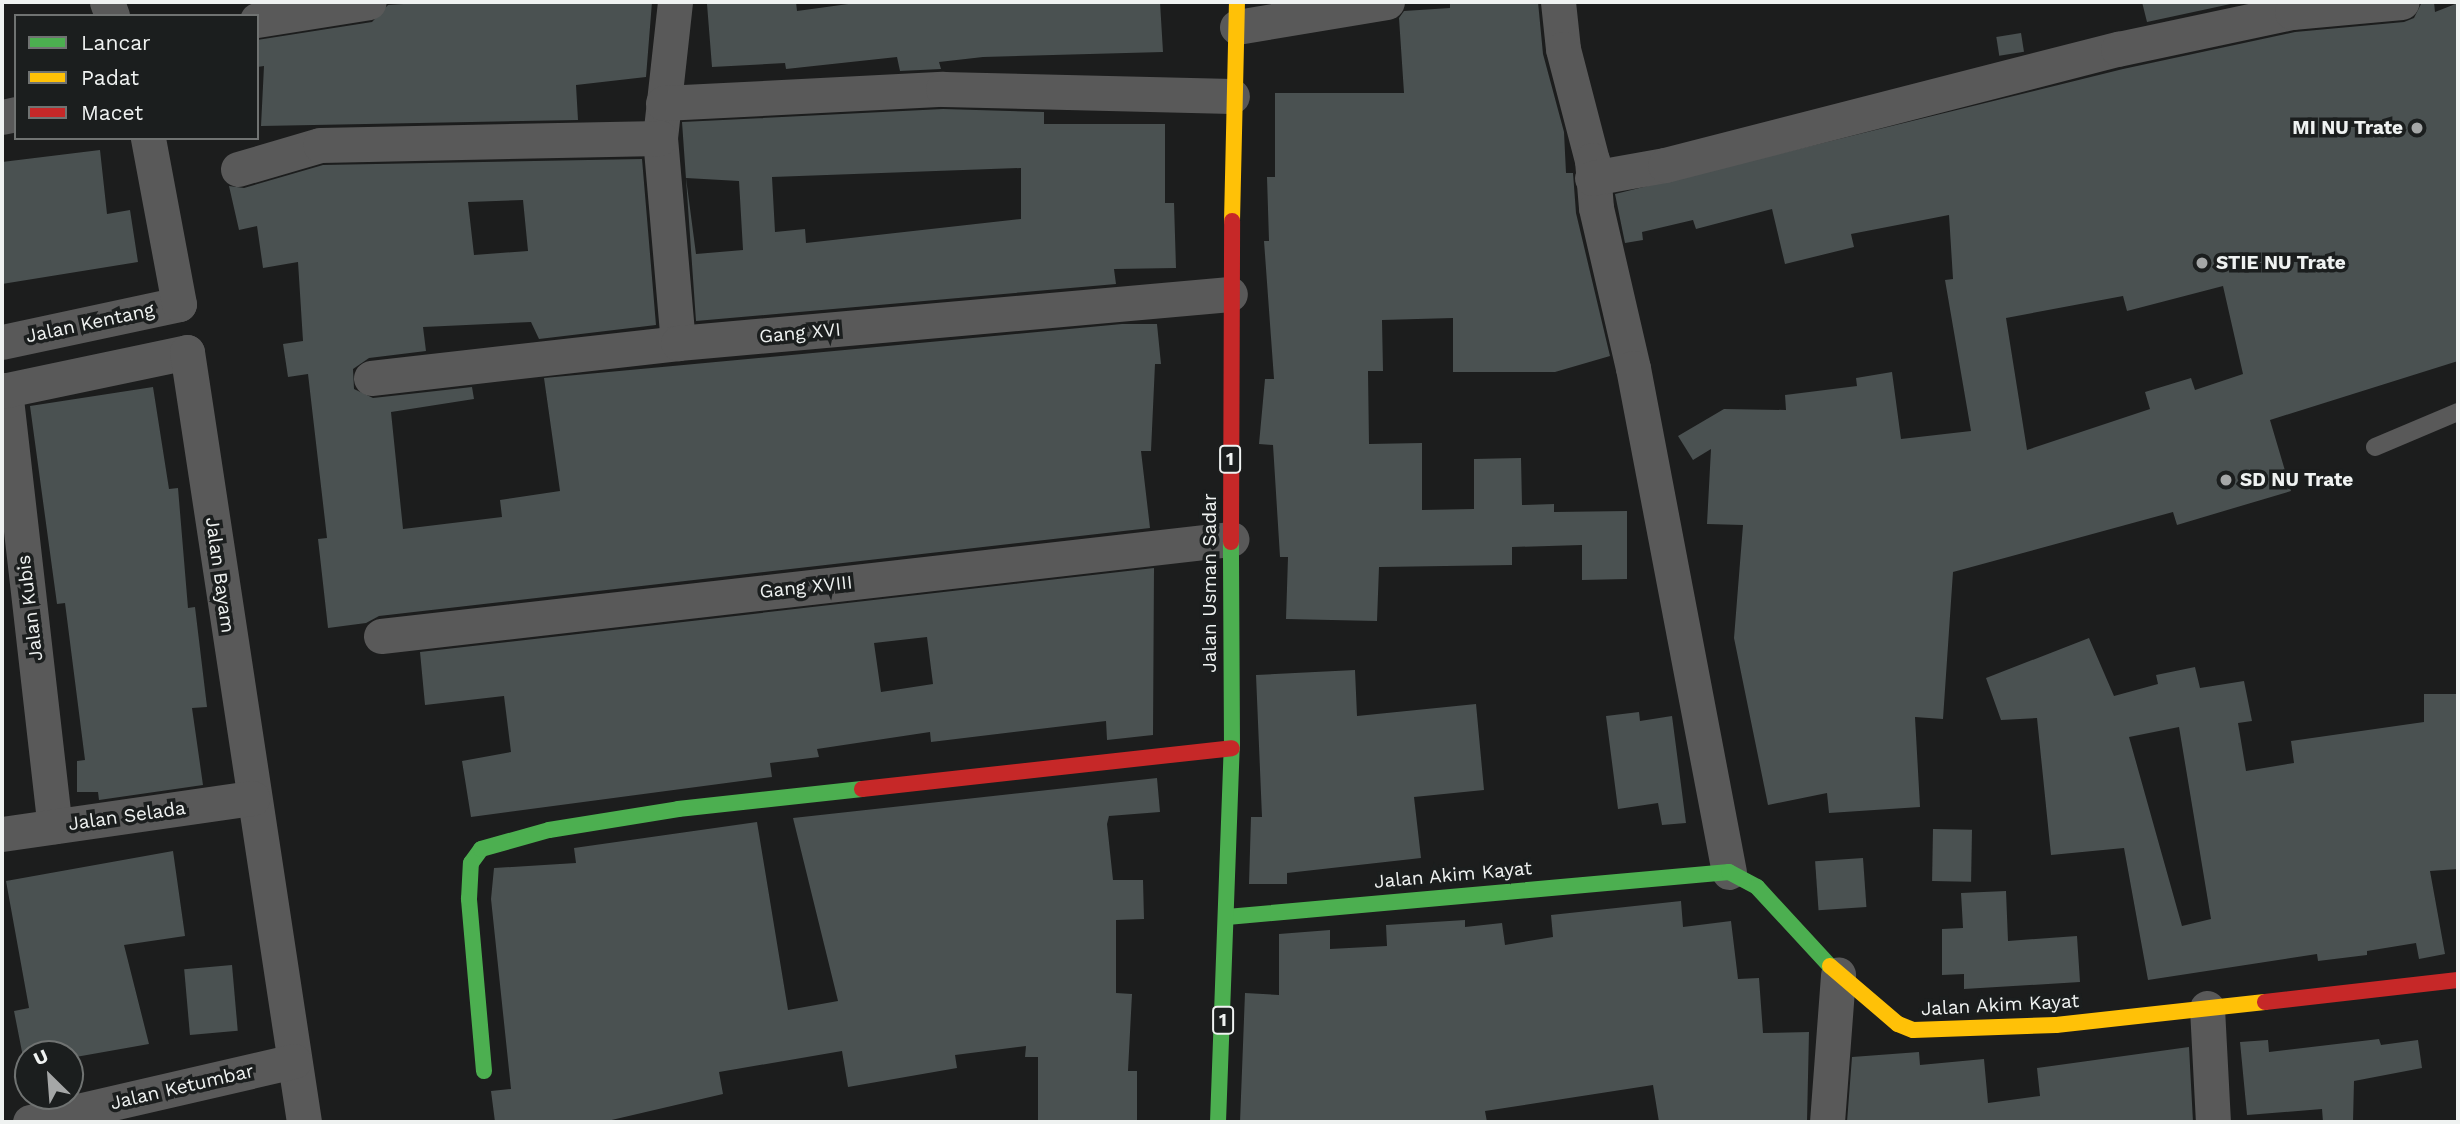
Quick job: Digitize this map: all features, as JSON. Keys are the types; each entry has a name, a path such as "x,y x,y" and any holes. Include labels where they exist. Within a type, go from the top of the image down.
{"main road":[{"name":"Jalan Usman Sadar","path":"1218,1122 1232,748 1230,294 1232,96 1237,14"},
{"path":"484,1071 469,899 471,863 481,849 548,830 678,809 1232,748"},
{"name":"Jalan Akim Kayat","path":"1227,917 1729,872 1757,887 1838,974 1898,1024 1913,1030 2056,1025 2458,980"}],"street":[{"path":"259,20 369,2"},
{"path":"675,2 660,138 678,343"},
{"path":"1237,14 1387,2"},
{"path":"1558,2 1563,49 1592,178 1729,872"},
{"path":"1592,178 1665,165 2118,49 2292,12 2402,2"},
{"path":"663,103 943,89 1232,96"},
{"path":"238,169 320,145 660,138"},
{"name":"Jalan Kentang","path":"2,342 179,304 148,140"},
{"name":"Gang XVI","path":"371,378 678,343 1230,294"},
{"name":"Jalan Bayam","path":"3,390 187,352 252,798 304,1122"},
{"name":"Jalan Kubis","path":"3,390 55,827"},
{"name":"Gang XVIII","path":"381,636 1231,539"},
{"name":"Jalan Selada","path":"2,834 252,798"},
{"path":"1827,1122 1838,974"},
{"path":"2207,1008 2213,1122"},
{"name":"Jalan Ketumbar","path":"30,1122 294,1061"}],"lane":[{"path":"2375,447 2458,412"}],"building":[{"path":"434,2 652,2 646,77 576,85 578,120 261,126 264,66 259,67 259,40 372,22 388,5"},
{"path":"796,2 797,11 863,2 1160,2 1163,52 983,57 939,62 941,69 900,71 897,57 786,69 785,63 712,67 707,4"},
{"path":"1450,2 1538,2 1543,54 1564,132 1566,173 1573,173 1576,213 1610,356 1555,372 1453,372 1453,318 1382,320 1383,371 1368,371 1369,444 1422,443 1422,510 1474,509 1474,459 1521,458 1522,505 1554,504 1554,512 1627,511 1627,579 1582,580 1582,545 1512,547 1512,565 1379,567 1377,621 1286,619 1288,557 1280,557 1273,445 1259,444 1265,379 1274,379 1264,241 1269,241 1267,177 1275,177 1275,93 1404,93 1399,18 1404,11 1450,8"},
{"path":"2142,2 2240,2 2147,22"},
{"path":"2422,2 2434,2 2435,12 2458,3 2458,361 2270,420 2291,491 2177,525 2173,512 1953,572 1943,719 1915,717 1920,807 1829,813 1827,793 1768,805 1734,638 1743,525 1707,524 1711,449 1693,460 1678,436 1724,409 1786,410 1785,395 1857,386 1856,378 1892,372 1901,439 1971,431 1945,280 1953,279 1949,215 1851,234 1854,247 1785,264 1772,209 1696,229 1693,220 1642,232 1643,240 1625,243 1615,194 2123,69 2295,32 2404,22 2414,18","holes":["2223,286 2243,374 2195,390 2191,378 2145,392 2150,409 2027,450 2006,318 2123,296 2127,311"]},
{"path":"2021,33 2024,52 1999,56 1996,37"},
{"path":"943,109 1044,112 1044,124 1165,124 1165,203 1174,203 1176,268 1114,269 1116,284 696,321 682,122","holes":["1021,168 1021,219 806,243 805,229 775,232 772,177","686,178 739,181 743,250 696,254"]},
{"path":"100,150 107,214 130,210 138,262 2,284 2,162"},
{"path":"642,159 656,325 539,339 531,322 423,327 426,351 369,358 353,369 354,389 373,398 472,387 474,399 391,412 403,529 502,517 500,500 560,491 544,378 1122,324 1157,324 1161,364 1155,364 1151,451 1141,451 1150,528 379,616 366,623 328,628 318,539 327,538 308,374 288,377 283,344 303,341 298,262 263,268 257,226 239,230 229,186 244,188 323,165","holes":["523,200 528,251 474,255 468,202"]},
{"path":"153,387 169,489 178,488 188,608 195,607 207,707 192,708 203,785 99,800 98,792 77,792 77,761 85,760 65,603 57,604 30,406"},
{"path":"1154,568 1153,735 1107,740 1106,721 931,742 930,732 817,749 819,757 770,763 772,777 471,817 462,761 511,752 504,696 425,705 420,652","holes":["927,637 933,684 881,692 874,643"]},
{"path":"2089,638 2114,696 2158,684 2156,675 2195,667 2200,688 2244,681 2252,721 2238,723 2246,771 2294,763 2291,741 2424,722 2424,694 2458,694 2458,869 2430,871 2445,954 2419,959 2416,943 2367,951 2367,955 2318,961 2317,954 2148,980 2124,848 2051,855 2037,718 2001,720 1986,678","holes":["2179,727 2211,919 2182,926 2129,737"]},
{"path":"1355,670 1357,716 1476,704 1484,790 1414,797 1421,858 1287,873 1287,884 1249,884 1251,817 1262,817 1256,675"},
{"path":"1639,712 1640,721 1672,716 1686,823 1662,825 1658,803 1618,809 1606,716"},
{"path":"1157,778 1160,812 1109,816 1107,824 1113,880 1143,880 1144,919 1116,920 1116,993 1132,994 1128,1071 1137,1071 1137,1122 1038,1122 1038,1057 1025,1057 1026,1046 955,1055 957,1068 848,1087 842,1051 719,1072 723,1094 603,1122 495,1122 491,1091 511,1089 491,899 494,868 576,863 574,848 757,822 788,1010 838,1001 793,818"},
{"path":"1933,829 1972,830 1971,882 1932,881"},
{"path":"173,851 185,936 124,945 149,1044 84,1056 84,1040 20,1040 14,1011 29,1008 6,881"},
{"path":"1863,858 1866,907 1819,910 1815,861"},
{"path":"2006,891 2008,941 2077,936 2080,982 1964,989 1964,974 1942,975 1942,929 1963,928 1961,893"},
{"path":"1681,901 1683,927 1731,921 1738,979 1759,978 1763,1033 1809,1032 1807,1122 1659,1122 1653,1085 1485,1111 1487,1122 1240,1122 1245,993 1279,995 1279,934 1330,930 1330,949 1387,946 1386,925 1465,920 1465,927 1502,923 1505,945 1553,937 1551,915"},
{"path":"232,965 238,1031 190,1035 184,969"},
{"path":"2379,1039 2381,1045 2418,1040 2422,1068 2354,1081 2353,1122 2323,1122 2322,1109 2247,1115 2240,1042 2268,1040 2269,1052"},
{"path":"2189,1047 2193,1122 1847,1122 1852,1057 1919,1052 1920,1065 1984,1059 1988,1103 2040,1096 2037,1068"}],"traffic: fast":[{"path":"1218,1122 1232,748 1231,542"},
{"path":"484,1071 469,899 471,863 481,849 549,830 678,809 862,789"},
{"path":"1227,917 1729,872 1757,887 1830,966"}],"traffic: slow":[{"path":"1232,221 1237,2"},
{"path":"1830,966 1898,1024 1913,1030 2056,1025 2265,1002"}],"traffic: jam":[{"path":"1231,542 1232,221"},
{"path":"862,789 1232,748"},
{"path":"2265,1002 2458,980"}],"place":[{"name":"MI NU Trate","path":"2417,128"},
{"name":"STIE NU Trate","path":"2202,263"},
{"name":"SD NU Trate","path":"2226,480"}]}
